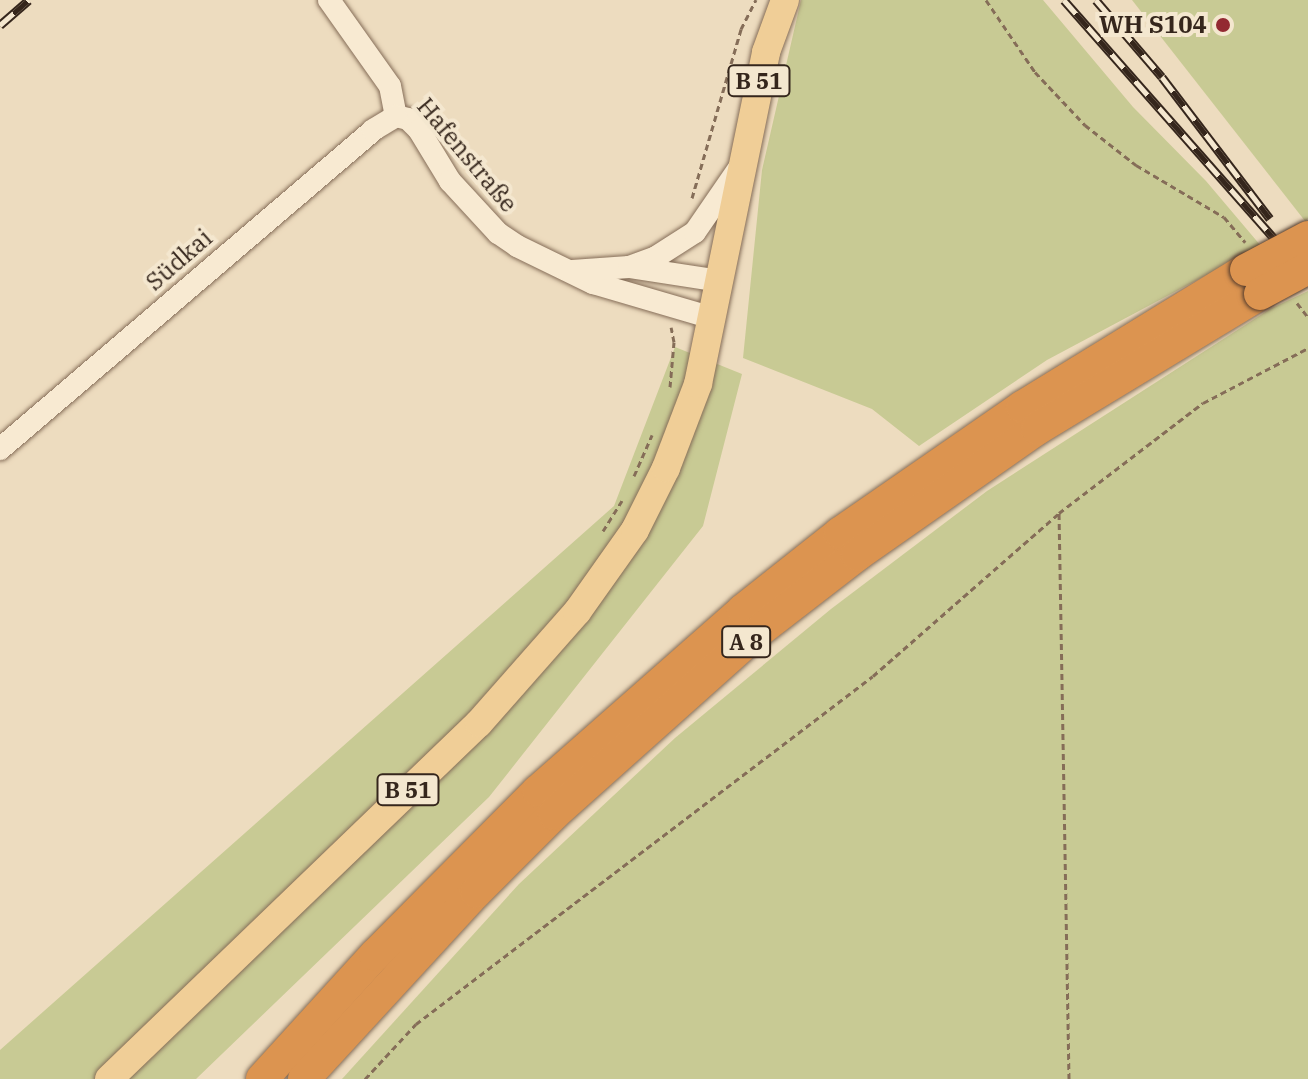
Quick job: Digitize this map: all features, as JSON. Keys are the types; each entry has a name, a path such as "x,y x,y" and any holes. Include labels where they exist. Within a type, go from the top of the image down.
{"highway":[{"name":"A 8","path":"304,1079 476,892 554,814 760,630 857,555 1262,277 1308,237"},
{"name":"A 8","path":"262,1079 375,955 538,791 743,610 840,533 1022,407 1262,277 1308,268"}],"main road":[{"name":"B 51","path":"109,1079 479,723 577,612 635,530 666,468 698,384 766,52 785,0"}],"street":[{"name":"Hafenstraße","path":"329,0 390,86 396,116 408,119 419,130 450,181 498,233 541,260 572,271 593,283 713,318"},
{"name":"Südkai","path":"0,449 373,130 396,116"},
{"name":"Hafenstraße","path":"629,267 656,257 695,232 742,165"},
{"name":"Hafenstraße","path":"572,271 629,267 721,281"}],"path":[{"path":"691,203 741,29 756,0"},
{"path":"986,0 1035,72 1085,125 1136,165 1224,217 1262,277 1308,317"},
{"path":"669,394 674,342 670,329 675,308"},
{"path":"365,1079 416,1024 873,676 1059,513 1203,403 1308,348"},
{"path":"598,540 628,489 652,435"},
{"path":"1059,513 1069,1079"}],"green space":[{"path":"801,0 1043,0 1133,107 1206,181 1261,246 1047,360 919,446 872,409 743,358 762,170"},
{"path":"1132,0 1308,0 1308,219 1305,221"},
{"path":"1308,291 1308,1079 342,1079 519,884 675,738 831,609 987,491 1270,309"},
{"path":"675,347 742,374 703,526 489,797 196,1079 0,1079 0,1050 614,506"}],"railway":[{"path":"0,25 29,0"},
{"path":"1064,0 1308,277"},
{"path":"1096,0 1162,77 1270,219"}],"place":[{"name":"WH S104","path":"1223,25"}]}
